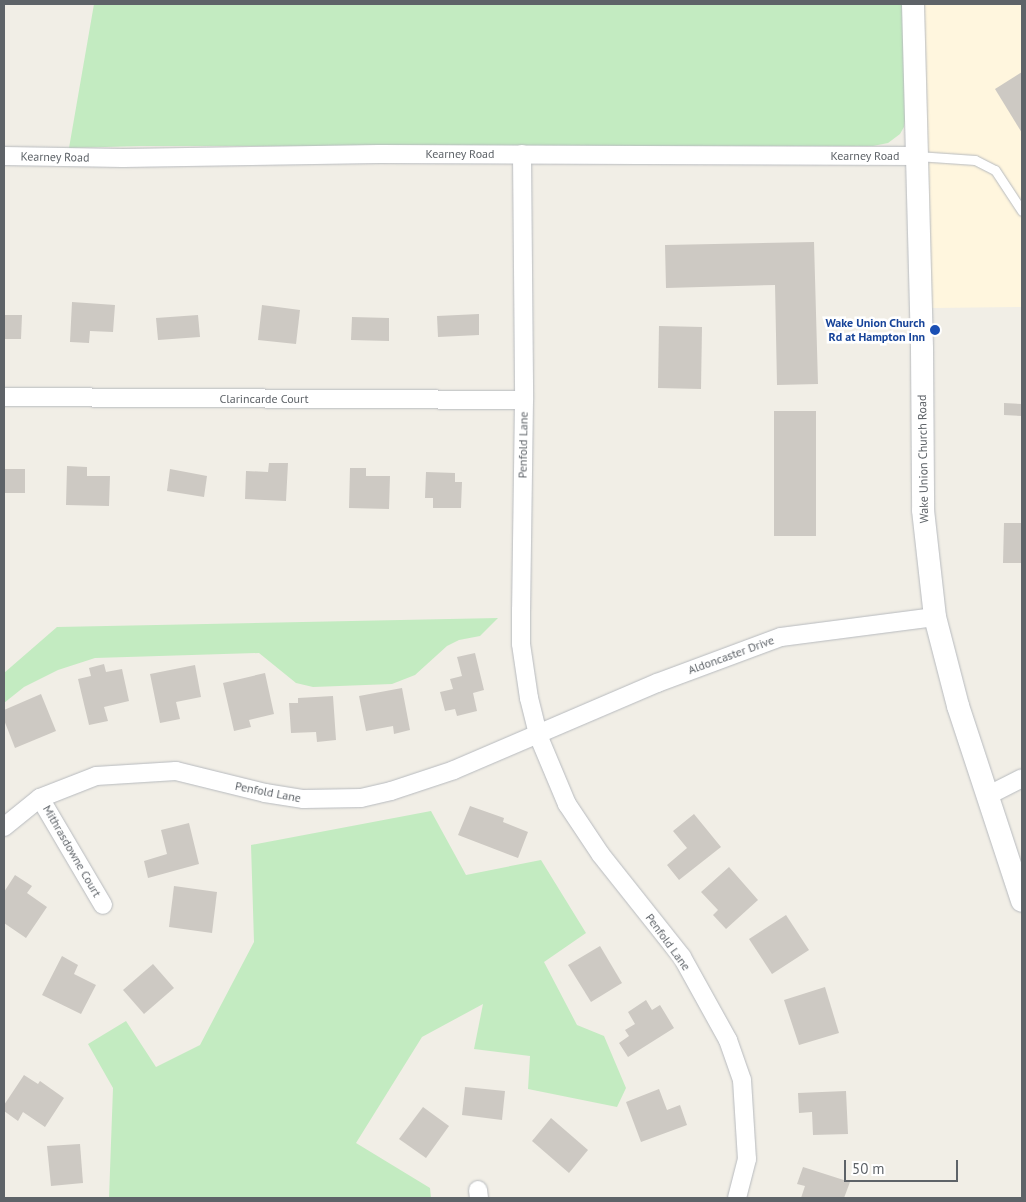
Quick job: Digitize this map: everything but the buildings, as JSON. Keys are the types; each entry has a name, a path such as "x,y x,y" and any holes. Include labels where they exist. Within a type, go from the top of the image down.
{"street":[{"name":"Wake Union Church Road","path":"913,4 922,510 935,617 958,706 1022,902"},
{"name":"Kearney Road","path":"4,156 123,158 522,154 917,156"},
{"name":"Penfold Lane","path":"522,154 524,400 521,644 529,698 538,735 566,804 601,855 682,957 728,1040 742,1080 747,1159 738,1198"},
{"name":"Clarincarde Court","path":"4,398 524,400"},
{"name":"Aldoncaster Drive","path":"538,735 657,683 781,637 935,617"},
{"name":"Penfold Lane","path":"4,827 40,798 96,776 176,772 265,793 304,799 361,798 391,791 454,770 538,735"},
{"path":"987,796 1022,778"},
{"name":"Mithrasdowne Court","path":"40,798 103,905"}],"lane":[{"path":"917,156 974,160 995,170 1022,212"}],"shaded area":[{"path":"920,4 1022,4 1022,307 931,308"}],"green space":[{"path":"94,4 904,4 907,109 904,127 900,134 888,143 873,146 141,146 69,148"},
{"path":"498,618 480,636 459,640 447,646 415,675 392,684 313,687 296,683 259,653 95,658 58,670 24,687 4,703 4,673 57,627"},
{"path":"431,811 466,875 541,860 586,933 544,962 577,1025 604,1036 626,1088 617,1107 528,1089 530,1056 474,1049 483,1004 422,1037 356,1143 430,1188 431,1198 109,1198 113,1088 88,1044 126,1021 156,1067 200,1045 254,942 251,845"}],"place":[{"name":"Wake Union Church Rd at Hampton Inn","path":"935,330"}]}
